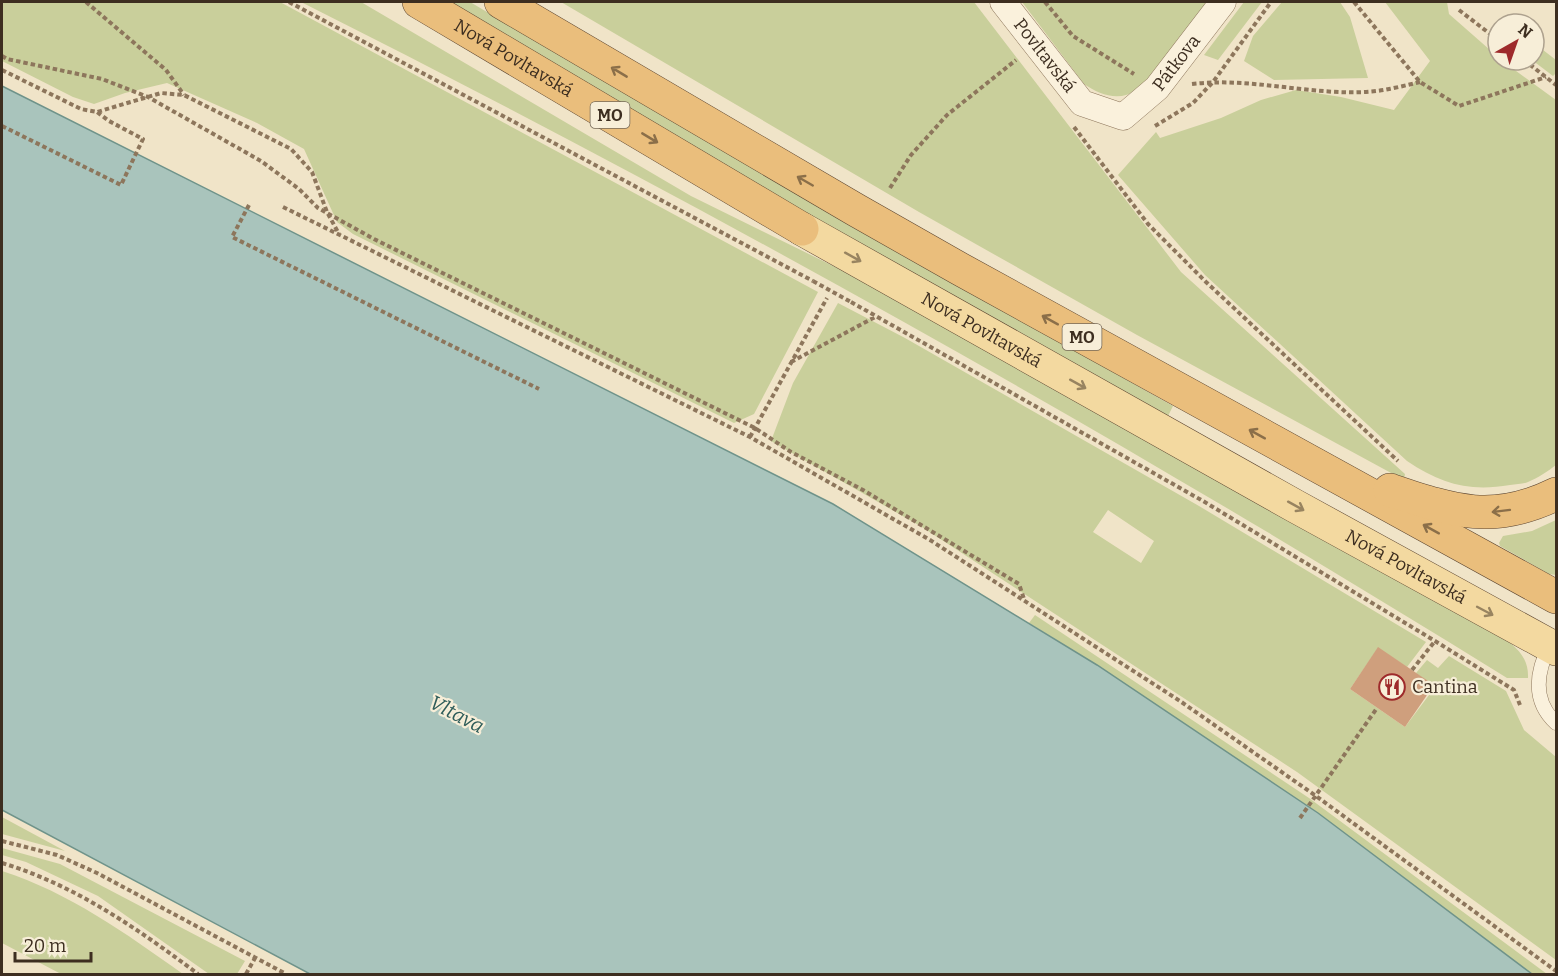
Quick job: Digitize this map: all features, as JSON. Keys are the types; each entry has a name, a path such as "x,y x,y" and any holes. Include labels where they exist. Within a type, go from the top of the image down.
{"highway":[{"name":"Nová Povltavská","path":"418,2 802,228"},
{"name":"MO","path":"501,2 877,222 1557,597"},
{"path":"1309,462 1423,501 1465,512 1511,510 1529,506 1557,494"}],"main road":[{"name":"Nová Povltavská","path":"802,228 1305,512 1554,642"}],"street":[{"name":"Povltavská","path":"1003,2 1082,103 1123,117"},
{"name":"Pátkova","path":"1123,117 1157,88 1222,2"}],"lane":[{"path":"1554,642 1543,659 1538,675 1539,691 1547,715 1557,723"}],"path":[{"path":"86,2 166,70 184,95"},
{"path":"289,2 877,315 1203,501 1514,690"},
{"path":"1045,2 1073,36 1157,88 1213,82 1296,90 1367,92 1420,82"},
{"path":"1151,128 1193,103 1213,82 1271,2"},
{"path":"1354,2 1420,82 1459,106 1546,77"},
{"path":"1459,10 1486,31"},
{"path":"890,188 911,155 947,115 1036,44"},
{"path":"2,56 7,59 102,79 148,97 261,161 299,189 318,208 374,239 755,428 791,452 863,489 1019,584 1025,600"},
{"path":"2,70 81,109 97,112 143,139 121,184 2,126"},
{"path":"1540,72 1557,85"},
{"path":"97,112 161,93 184,95 291,149 312,172 327,212 339,234"},
{"path":"1068,119 1148,224 1206,282 1406,467"},
{"path":"249,205 232,237 539,389"},
{"path":"283,207 750,437 930,540 1180,701 1316,796 1557,971"},
{"path":"750,437 827,298"},
{"path":"790,362 877,315"},
{"path":"1412,670 1435,641"},
{"path":"1300,818 1377,708"},
{"path":"2,841 57,855 97,873 286,975"},
{"path":"2,863 48,880 90,901 136,930 198,975"},
{"path":"246,975 255,958"}],"green space":[{"path":"2,2 280,2 818,292 754,414 734,423 353,234 337,222 304,149 257,123 167,83 125,93 94,104 73,97 2,61"},
{"path":"301,2 361,2 691,196 882,290 1501,636 1524,658 1528,678 1507,678 1212,499 912,326 608,161"},
{"path":"451,2 470,2 776,182 1173,406 1168,416 1047,350 770,192"},
{"path":"561,2 974,2 1181,272 1405,474 1404,480 1137,335 919,212"},
{"path":"1022,2 1208,2 1145,83 1130,94 1110,96 1084,84"},
{"path":"1244,2 1262,2 1218,60 1204,55"},
{"path":"1282,2 1340,2 1350,17 1368,78 1274,80 1244,61 1253,36"},
{"path":"1385,2 1447,2 1449,14 1486,46 1486,72 1518,72 1556,100 1556,465 1526,483 1495,487 1468,487 1444,481 1407,461 1205,275 1118,175 1156,132 1160,138 1221,118 1261,100 1296,90 1341,97 1394,110 1430,61"},
{"path":"1546,52 1556,60 1556,73 1553,76 1546,71"},
{"path":"838,303 905,338 1199,506 1426,642 1407,667 1378,648 1350,689 1405,727 1434,686 1416,673 1427,660 1438,668 1449,656 1506,691 1524,730 1556,757 1556,960 1297,772 922,527 771,441 793,383","holes":["1108,510 1154,541 1141,563 1093,532"]},
{"path":"1556,520 1556,575 1549,574 1500,546 1499,543 1503,536 1532,531"},
{"path":"1035,615 1309,798 1547,974 1532,974 1318,813 1097,665 1029,623"},
{"path":"2,817 65,851 2,834"},
{"path":"2,848 60,864 245,961 237,974 209,974 98,896 26,862 2,855"},
{"path":"2,871 74,902 183,974 61,974 2,943"}],"water":[{"name":"Vltava","path":"2,86 833,504 1097,665 1318,813 1532,974 310,974 2,810"}],"building":[{"name":"Cantina","path":"1378,647 1434,685 1405,727 1350,689"}],"place":[{"name":"Cantina","path":"1392,687"}]}
